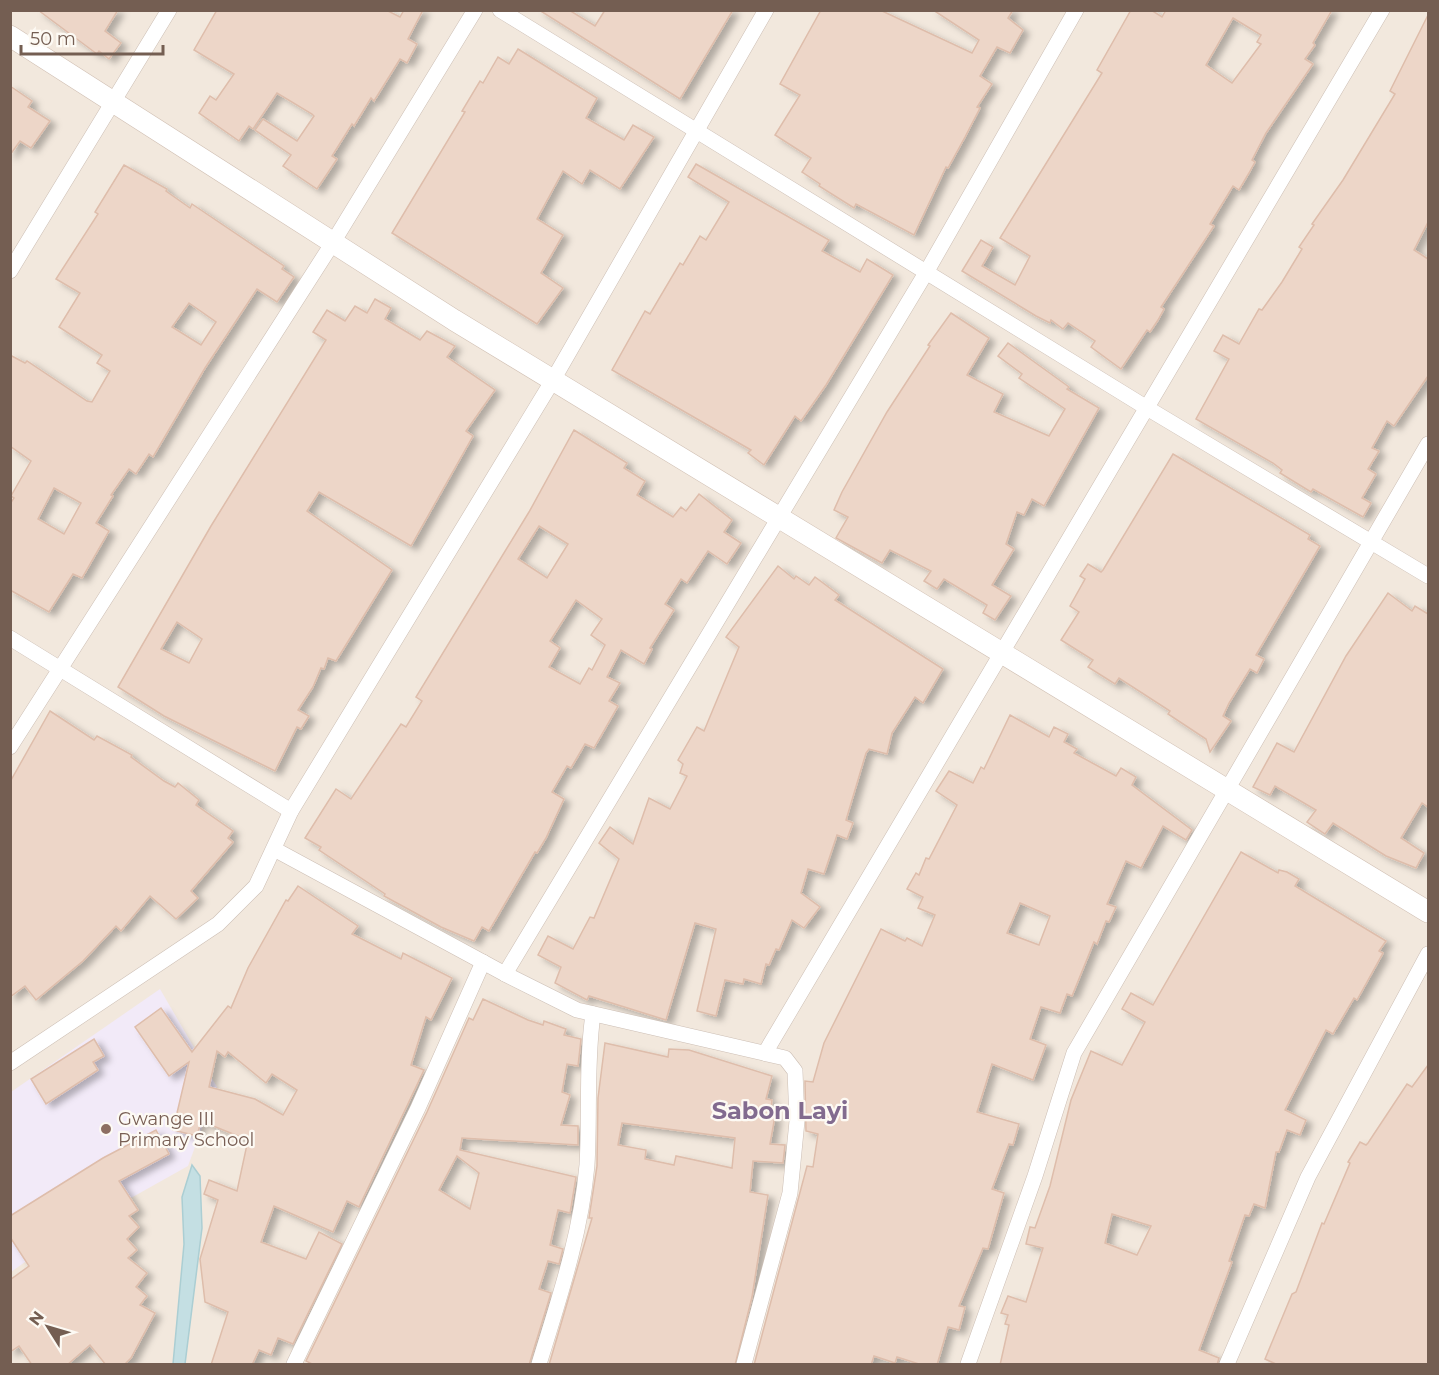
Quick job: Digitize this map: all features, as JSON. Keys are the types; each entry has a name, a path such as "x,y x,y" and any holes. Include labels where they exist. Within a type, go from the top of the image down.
{"main road":[{"path":"10,36 115,101 332,243 553,380 1003,651 1227,792 1428,912"}],"street":[{"path":"10,271 169,10"},
{"path":"10,747 332,243 475,10"},
{"path":"500,10 1147,408 1428,576"},
{"path":"10,1063 218,924 256,886 291,811 553,380 766,10"},
{"path":"505,974 927,271 1076,10"},
{"path":"765,1053 1383,10"},
{"path":"968,1365 1035,1176 1074,1053 1428,444"},
{"path":"10,638 291,811"},
{"path":"274,849 505,974 577,1010 785,1058 795,1071 797,1121 790,1193 744,1365"},
{"path":"1227,1365 1308,1177 1428,954"},
{"path":"294,1365 418,1108 483,962"},
{"path":"539,1365 576,1242 586,1166 590,1094 588,1051 593,1014"}],"shaded area":[{"path":"11,11 1428,11 1428,1364 11,1364"},
{"name":"Gwange III Primary School","path":"160,989 217,1087 188,1166 56,1240 11,1272 11,1092"}],"water":[{"path":"192,1165 200,1176 202,1228 185,1364 173,1364 184,1244 182,1197"}],"building":[{"path":"38,10 118,10 105,31 121,43 109,59 99,51 97,54"},
{"path":"217,10 386,10 400,17 404,10 423,10 408,39 417,44 407,63 400,59 374,101 371,98 354,126 352,124 332,156 337,159 317,189 283,166 291,155 255,130 263,119 297,141 314,116 312,114 277,93 253,129 249,126 239,141 199,113 210,96 216,100 234,74 194,50"},
{"path":"539,10 569,10 595,26 605,10 733,10 680,99"},
{"path":"821,10 880,10 972,53 979,40 933,10 1013,10 1008,18 1023,30 1010,53 997,47 980,76 992,84 977,107 980,108 948,168 946,167 914,235 856,204 854,208 819,186 820,184 802,172 811,158 775,135 800,95 780,84"},
{"path":"1131,10 1151,10 1162,17 1166,10 1332,10 1313,43 1315,45 1305,59 1313,64 1266,133 1252,160 1255,162 1249,173 1239,190 1233,186 1210,224 1214,226 1161,307 1164,309 1158,320 1150,332 1147,330 1121,369 1091,347 1095,341 1068,323 1063,329 1051,320 1050,323 962,271 981,240 993,247 982,266 1015,285 1030,256 1000,238 1102,73 1097,70","holes":["1233,18 1261,35 1257,42 1261,44 1232,83 1206,65"]},
{"path":"1428,15 1428,222 1414,250 1428,259 1428,376 1394,426 1387,421 1372,448 1379,451 1368,469 1376,474 1362,498 1371,503 1363,517 1313,489 1311,492 1280,473 1282,470 1273,463 1196,419 1229,359 1214,351 1223,335 1239,344 1259,309 1262,310 1282,282 1302,249 1299,247 1314,225 1312,224 1343,180 1395,94 1390,91"},
{"path":"518,49 597,98 586,118 624,140 633,125 654,137 620,189 590,170 582,184 563,171 537,219 563,235 541,273 563,288 537,324 392,233 465,112 462,111 480,81 483,83 498,57 509,64"},
{"path":"10,86 32,101 28,107 50,121 31,148 20,141 10,155"},
{"path":"696,164 829,240 822,251 860,272 867,259 893,275 826,385 801,421 795,416 764,465 748,453 751,450 612,370 645,311 650,314 680,263 683,265 700,236 706,240 729,202 688,177"},
{"path":"124,165 167,189 166,191 190,208 192,204 284,266 282,269 294,277 277,302 257,289 205,368 153,457 149,454 136,474 129,469 111,495 113,496 96,523 109,531 82,578 73,574 49,612 10,590 10,504 14,498 11,496 31,461 10,446 10,355 25,363 27,361 87,401 92,402 110,371 97,363 102,355 59,327 80,293 56,279 98,214 95,212","holes":["189,303 216,322 201,345 172,327","54,488 81,503 64,534 38,519"]},
{"path":"375,299 391,308 385,319 420,340 427,331 455,346 447,357 495,390 466,431 473,436 411,546 319,492 307,511 392,570 336,661 328,658 324,669 321,668 313,687 298,710 309,716 301,729 297,727 275,771 164,716 118,687 211,526 326,340 313,332 327,310 345,321 355,306 367,313","holes":["177,622 202,639 189,663 161,649"]},
{"path":"951,313 989,338 967,375 1003,394 994,412 1049,436 1065,409 1019,378 1022,374 998,356 1008,343 1069,387 1067,389 1099,408 1044,506 1032,499 1024,515 1017,512 1006,544 1014,549 992,585 1011,596 995,620 983,613 987,605 944,579 937,589 924,581 931,571 890,550 882,563 836,538 848,517 834,510 842,492 887,412 930,346 928,345"},
{"path":"574,430 627,463 624,468 645,481 637,495 673,517 681,507 686,511 699,494 732,520 724,532 741,543 727,564 708,551 687,583 681,579 665,604 674,610 650,648 652,649 644,664 621,650 607,677 620,683 609,701 618,706 594,748 585,744 571,768 567,766 552,792 564,799 546,838 537,853 535,852 489,931 482,927 474,941 441,927 384,896 385,894 319,850 321,847 305,838 336,789 351,799 401,724 406,727 422,701 416,697 529,512","holes":["539,526 568,544 547,578 518,559","576,600 602,619 591,635 605,645 592,670 589,668 580,684 549,667 560,648 550,641"]},
{"path":"1173,454 1310,535 1308,539 1320,546 1256,655 1264,659 1257,673 1250,669 1229,703 1223,716 1231,721 1210,752 1206,739 1168,714 1170,711 1119,678 1115,684 1088,667 1093,660 1061,640 1079,612 1070,606 1085,579 1080,576 1088,564 1101,572 1103,570"},
{"path":"778,566 794,579 796,576 809,585 815,577 839,595 835,600 943,669 923,703 915,697 892,733 887,754 869,749 866,753 846,820 853,823 847,839 837,835 824,874 808,869 801,893 820,907 804,928 792,920 779,950 776,949 769,965 766,964 761,984 744,979 743,984 725,980 716,1016 697,1011 716,929 695,923 666,1020 589,996 587,1000 555,983 561,967 538,955 548,936 573,949 590,917 594,918 619,859 599,843 610,827 633,844 649,798 670,809 687,776 680,773 683,764 678,760 697,727 704,731 739,647 726,637"},
{"path":"1388,593 1412,611 1415,606 1428,614 1428,807 1422,803 1401,838 1424,853 1416,868 1386,856 1333,823 1325,834 1307,822 1316,810 1275,786 1270,795 1253,787 1277,743 1294,752 1346,656"},
{"path":"50,711 94,740 97,736 132,755 131,757 164,781 175,787 178,783 199,800 196,805 233,831 228,838 233,842 191,891 198,898 176,919 150,896 121,931 116,926 83,961 36,1000 25,986 10,997 10,782"},
{"path":"1010,715 1049,737 1054,727 1068,734 1064,742 1077,749 1074,753 1116,776 1121,768 1136,777 1132,785 1192,830 1186,840 1163,826 1141,868 1126,861 1107,904 1116,907 1109,922 1106,921 1097,944 1094,942 1072,996 1067,994 1060,1013 1041,1007 1030,1039 1046,1045 1033,1080 992,1064 977,1112 1019,1124 1013,1145 1009,1144 992,1189 1004,1193 988,1249 983,1248 959,1306 965,1307 959,1330 948,1327 937,1365 922,1365 897,1357 895,1363 874,1356 871,1365 754,1365 807,1166 813,1167 818,1134 806,1131 805,1081 813,1082 824,1043 881,929 905,941 907,938 922,946 935,915 918,908 923,897 907,889 916,873 919,875 926,858 929,859 957,805 936,791 949,771 973,783 981,767 984,769","holes":["1020,903 1050,916 1039,945 1007,933"]},
{"path":"1241,852 1278,873 1279,870 1287,872 1299,879 1295,886 1386,941 1379,951 1383,953 1357,1000 1354,998 1333,1034 1326,1030 1285,1110 1306,1120 1300,1135 1287,1130 1279,1152 1276,1152 1265,1208 1254,1204 1249,1216 1245,1215 1229,1261 1232,1262 1199,1350 1219,1358 1217,1365 1000,1365 1009,1325 1005,1324 1008,1315 1001,1313 1008,1296 1026,1302 1043,1248 1026,1244 1030,1227 1035,1228 1050,1186 1071,1100 1091,1051 1122,1065 1145,1022 1122,1009 1131,993 1153,1005","holes":["1112,1214 1151,1226 1137,1255 1105,1243"]},
{"path":"298,886 358,926 352,934 401,959 403,953 452,978 431,1020 426,1017 411,1065 424,1070 359,1207 347,1201 333,1232 274,1206 261,1242 306,1259 319,1232 342,1244 293,1344 278,1338 271,1355 259,1350 252,1365 211,1365 228,1312 205,1302 200,1259 218,1200 204,1194 209,1180 237,1191 248,1140 201,1121 197,1136 173,1130 189,1062 169,1076 135,1027 161,1008 192,1052 228,1006 231,1008 248,968 286,900 288,901","holes":["217,1051 225,1057 228,1052 266,1083 272,1074 297,1090 283,1115 255,1099 209,1087"]},
{"path":"483,999 528,1020 543,1025 544,1021 566,1029 564,1035 581,1039 578,1066 567,1064 562,1092 570,1095 561,1125 578,1126 578,1145 462,1138 460,1150 576,1177 570,1213 558,1210 550,1245 563,1249 559,1264 548,1261 539,1289 551,1293 529,1365 314,1365 306,1361 427,1112 469,1018 473,1020","holes":["457,1156 479,1173 470,1209 439,1190"]},
{"path":"94,1039 104,1056 93,1062 98,1070 46,1104 31,1079"},
{"path":"605,1043 668,1057 669,1049 689,1050 772,1076 766,1099 772,1100 770,1116 775,1116 770,1144 785,1145 783,1163 753,1161 750,1192 768,1195 752,1297 735,1365 549,1365 592,1218 589,1218 597,1166 598,1098","holes":["622,1123 735,1138 732,1168 676,1156 674,1165 645,1159 646,1150 618,1145"]},
{"path":"1428,1065 1428,1365 1278,1365 1265,1359 1292,1294 1296,1292 1322,1223 1324,1224 1350,1163 1348,1162 1360,1142 1366,1145 1368,1143 1407,1084 1412,1087"},
{"path":"156,1130 169,1154 119,1181 138,1210 129,1216 139,1227 127,1239 137,1250 128,1258 147,1273 136,1287 147,1296 140,1305 155,1313 131,1358 124,1365 106,1365 90,1345 67,1365 32,1365 19,1346 10,1352 10,1280 29,1266 10,1237 10,1216 103,1158"}],"place":[{"name":"Gwange III Primary School","path":"106,1129"}],"district":[{"name":"Sabon Layi","path":"780,1111"}]}
